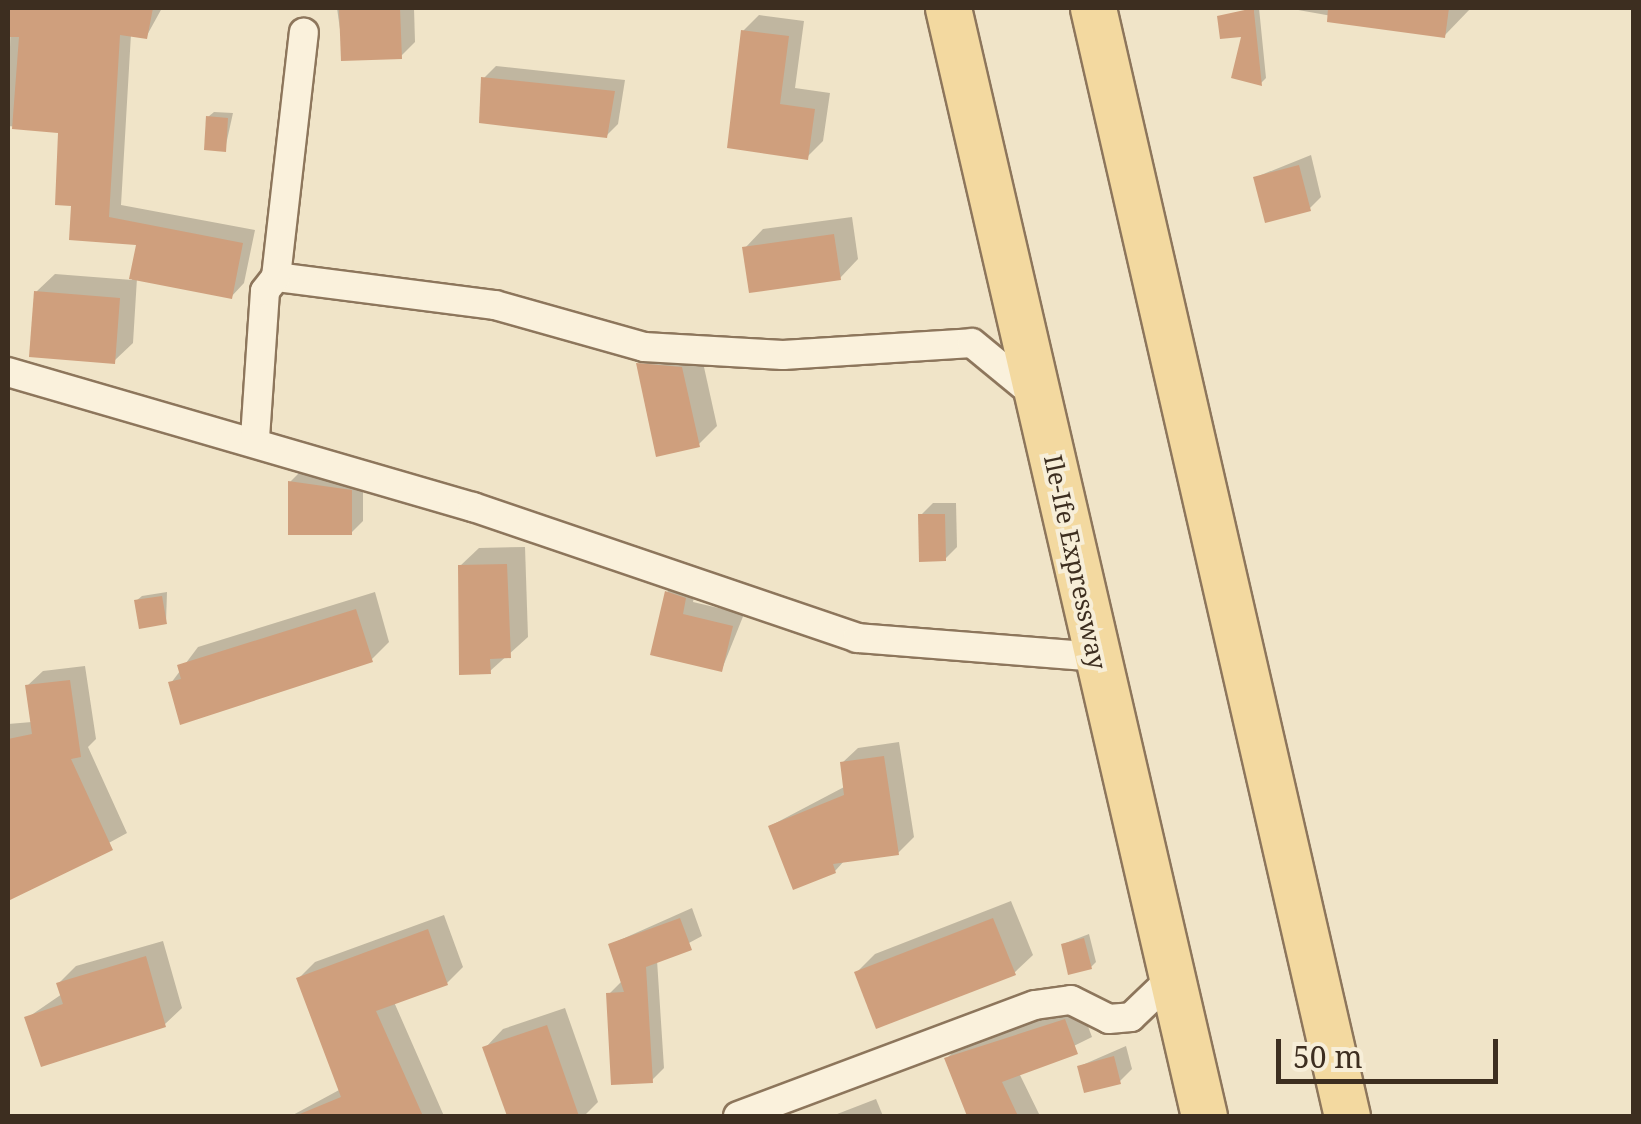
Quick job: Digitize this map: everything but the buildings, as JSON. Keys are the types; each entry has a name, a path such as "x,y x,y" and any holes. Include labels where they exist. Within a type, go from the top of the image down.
{"main road":[{"name":"Ile-Ife Expressway","path":"948,8 1041,400 1096,657 1175,975 1204,1116"},
{"path":"1093,8 1346,1116"}],"street":[{"path":"255,438 265,291 276,276 304,33"},
{"path":"276,276 495,305 644,347 783,355 972,342 1041,400"},
{"path":"8,372 255,438 857,638 1096,657"},
{"path":"738,1116 1035,1006 1072,1000 1108,1019 1131,1016 1175,975"}]}
